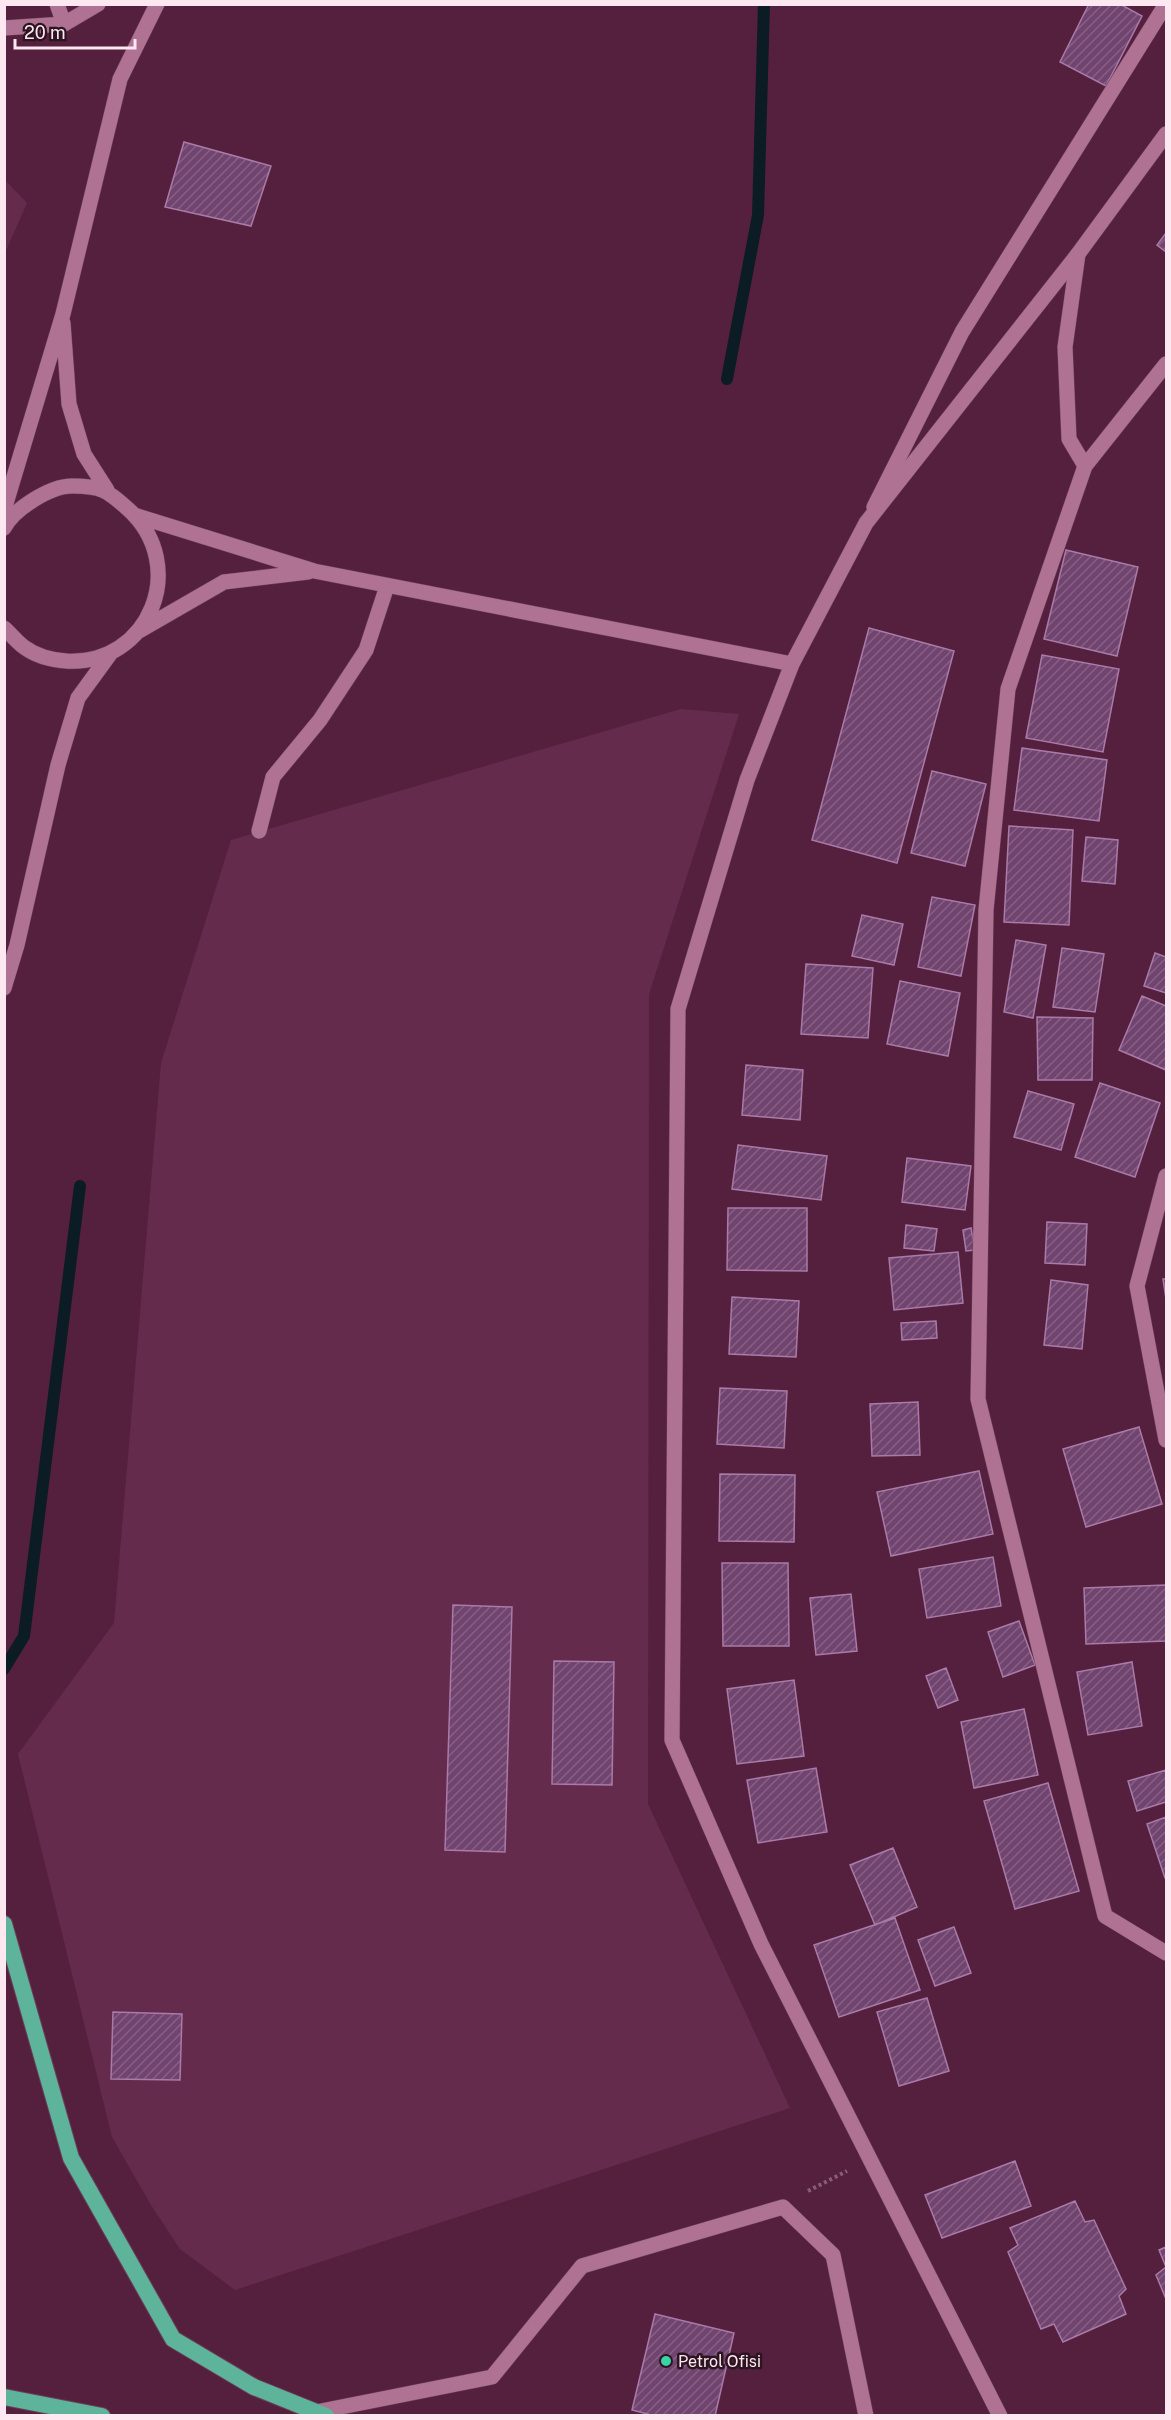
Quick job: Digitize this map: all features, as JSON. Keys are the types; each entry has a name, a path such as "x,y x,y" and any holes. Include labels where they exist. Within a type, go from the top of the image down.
{"highway":[{"path":"4,1924 71,2158 173,2339 254,2387 321,2414"},
{"path":"4,2397 102,2415"}],"street":[{"path":"57,4 64,24"},
{"path":"4,28 64,24 98,4"},
{"path":"4,510 63,314 120,79 157,4"},
{"path":"1000,2415 761,1944 672,1740 678,1009 747,780 792,664 962,332 1166,4"},
{"path":"866,523 1078,254 1167,134"},
{"path":"1078,254 1065,346 1069,439 1085,466"},
{"path":"63,314 69,404 84,454 107,490 134,515 153,542 160,582 154,606 136,633"},
{"path":"1167,364 1085,466 1008,689 986,910 978,1399 1105,1916 1167,1953"},
{"path":"4,528 29,501 69,486 107,490"},
{"path":"134,515 314,571 792,664"},
{"path":"4,987 20,934 58,765 78,698 110,654 136,633 224,582 314,571"},
{"path":"259,831 273,777 320,720 366,650 387,586"},
{"path":"4,628 24,648 50,660 83,662 110,654"},
{"path":"1167,1176 1137,1286 1167,1440"},
{"path":"321,2414 492,2377 582,2266 783,2207 833,2255 866,2415"}],"path":[{"path":"783,2207 823,2182 872,2160"}],"shaded area":[{"path":"5,180 27,203 5,253"},
{"path":"681,709 739,714 649,994 648,1804 790,2108 235,2290 180,2249 151,2205 112,2137 18,1754 114,1623 161,1063 231,840"}],"building":[{"path":"1089,4 1120,4 1142,16 1106,86 1060,62"},
{"path":"184,142 271,166 251,226 165,207"},
{"path":"1166,233 1166,252 1157,245"},
{"path":"1066,550 1138,567 1117,656 1044,639"},
{"path":"869,628 954,651 897,863 812,840"},
{"path":"1042,655 1119,669 1103,752 1026,738"},
{"path":"1022,748 1107,760 1099,821 1014,810"},
{"path":"932,771 986,784 965,866 911,853"},
{"path":"1009,826 1073,830 1069,925 1004,922"},
{"path":"1086,837 1118,840 1115,884 1082,881"},
{"path":"932,897 975,905 961,976 918,967"},
{"path":"862,915 903,924 894,965 852,956"},
{"path":"1016,940 1046,945 1033,1018 1004,1012"},
{"path":"1062,948 1104,954 1095,1012 1053,1007"},
{"path":"1155,953 1166,957 1166,993 1144,986"},
{"path":"806,964 873,968 868,1038 801,1034"},
{"path":"900,981 960,993 948,1056 887,1044"},
{"path":"1142,996 1166,1006 1166,1070 1119,1050"},
{"path":"1037,1017 1093,1018 1092,1080 1038,1080"},
{"path":"746,1065 803,1070 800,1120 742,1115"},
{"path":"1100,1083 1160,1103 1135,1177 1075,1157"},
{"path":"1028,1091 1074,1104 1061,1150 1014,1137"},
{"path":"738,1145 827,1156 821,1200 732,1189"},
{"path":"907,1158 971,1166 965,1210 902,1202"},
{"path":"728,1208 807,1208 807,1271 727,1270"},
{"path":"1047,1222 1087,1224 1085,1265 1045,1263"},
{"path":"906,1225 937,1229 934,1251 904,1248"},
{"path":"971,1228 975,1250 966,1251 963,1230"},
{"path":"958,1252 963,1303 894,1310 889,1258"},
{"path":"1163,1279 1166,1279 1166,1299"},
{"path":"1051,1280 1088,1285 1082,1349 1044,1345"},
{"path":"732,1297 799,1301 796,1357 729,1354"},
{"path":"936,1321 937,1338 902,1340 901,1323"},
{"path":"720,1388 787,1391 784,1448 717,1444"},
{"path":"918,1402 920,1455 872,1456 870,1404"},
{"path":"1139,1427 1162,1504 1086,1527 1063,1449"},
{"path":"979,1471 993,1534 891,1556 877,1492"},
{"path":"720,1474 795,1475 794,1542 719,1541"},
{"path":"993,1557 1001,1606 927,1618 919,1569"},
{"path":"722,1563 788,1563 789,1646 723,1646"},
{"path":"1166,1585 1166,1641 1086,1644 1084,1588"},
{"path":"851,1594 857,1651 816,1655 810,1598"},
{"path":"453,1605 512,1607 505,1852 445,1850"},
{"path":"1019,1621 1035,1665 1003,1677 988,1632"},
{"path":"554,1661 614,1662 612,1785 552,1784"},
{"path":"1132,1662 1142,1726 1088,1735 1077,1672"},
{"path":"946,1668 958,1700 938,1708 926,1676"},
{"path":"794,1680 804,1756 737,1764 727,1689"},
{"path":"1024,1709 1038,1775 974,1788 961,1722"},
{"path":"816,1768 827,1832 758,1843 747,1780"},
{"path":"1166,1770 1166,1802 1137,1811 1128,1781"},
{"path":"1048,1783 1079,1891 1015,1909 984,1801"},
{"path":"1166,1817 1166,1878 1165,1878 1147,1824"},
{"path":"893,1848 917,1907 875,1925 850,1865"},
{"path":"895,1918 920,1990 839,2017 814,1945"},
{"path":"954,1927 971,1973 935,1986 918,1940"},
{"path":"927,1998 949,2071 899,2086 877,2012"},
{"path":"113,2012 182,2014 180,2080 111,2079"},
{"path":"1015,2161 1031,2206 942,2238 925,2195"},
{"path":"1075,2201 1085,2222 1094,2220 1126,2289 1119,2296 1126,2314 1063,2342 1054,2324 1041,2329 1008,2252 1018,2245 1010,2228"},
{"path":"1166,2247 1166,2267 1159,2250"},
{"path":"1166,2267 1166,2299 1156,2275"},
{"path":"655,2314 734,2333 715,2416 655,2416 632,2410"}],"waterway":[{"path":"727,379 758,215 764,4"},
{"path":"4,1669 24,1636 80,1186"}],"place":[{"name":"Petrol Ofisi","path":"666,2361"}]}
